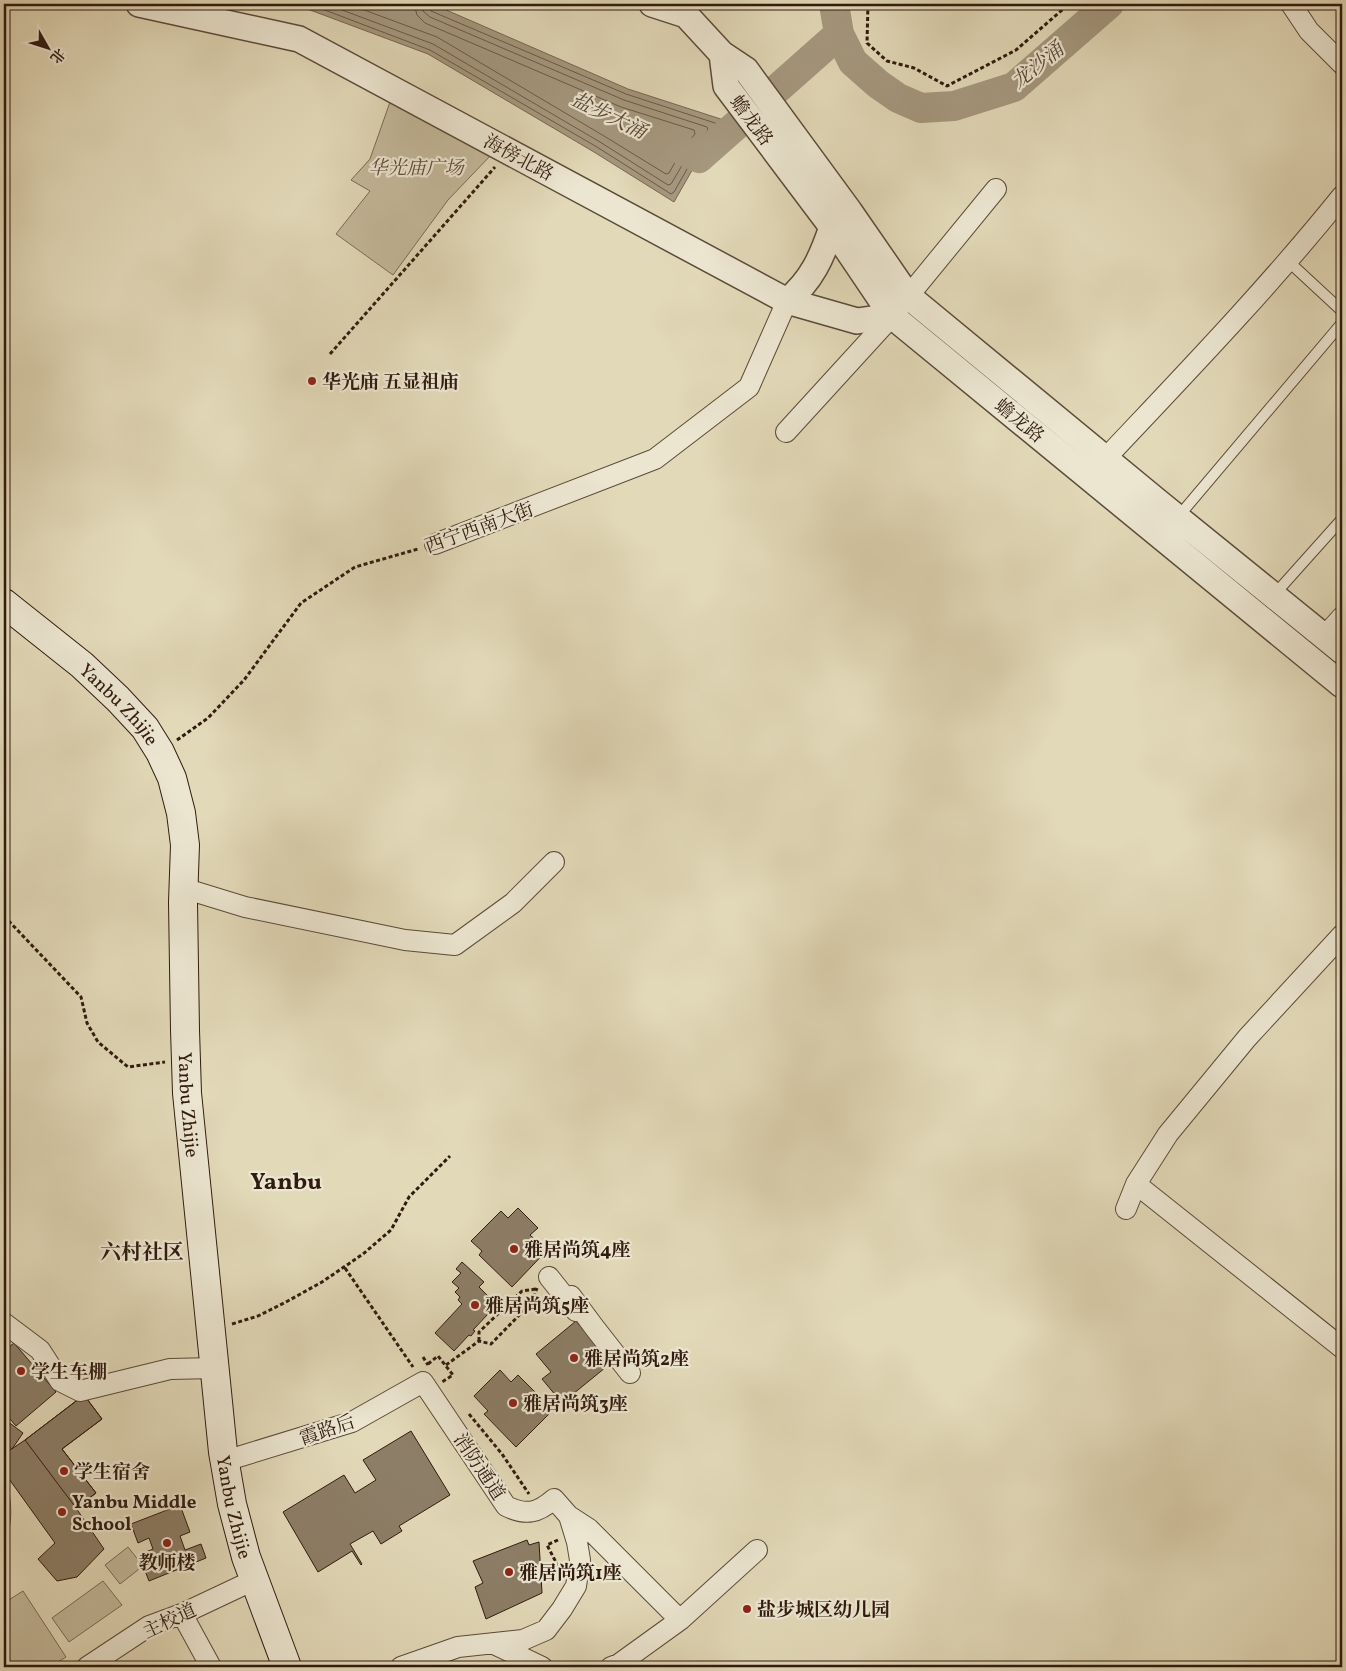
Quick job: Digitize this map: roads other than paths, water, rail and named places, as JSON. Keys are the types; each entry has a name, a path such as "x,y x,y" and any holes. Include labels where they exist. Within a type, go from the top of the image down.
{"main road":[{"name":"Yanbu Zhijie","path":"4,603 89,672 145,728 160,752 172,778 185,845 183,888 186,1059 190,1130 225,1461 232,1504 246,1557 287,1667"}],"street":[{"name":"海傍北路","path":"139,4 300,39 787,301 857,321 892,316"},
{"path":"652,4 686,15 722,54"},
{"path":"1291,4 1308,31 1342,64"},
{"name":"蟾龙路","path":"722,54 726,86 908,296 1097,468"},
{"name":"蟾龙路","path":"722,54 746,70 841,219 892,316 1097,468 1170,528 1308,657 1342,686"},
{"path":"786,432 892,316 996,188"},
{"path":"1097,468 1288,261 1342,196"},
{"path":"787,301 815,270 841,219"},
{"name":"西宁西南大街","path":"435,544 655,459 749,387 787,301"},
{"name":"蟾龙路","path":"1170,528 1274,595 1333,644"},
{"path":"1308,657 1333,644 1342,617"},
{"path":"183,888 245,907 405,940 455,945 513,903 554,862"},
{"path":"1126,1209 1136,1184 1168,1134 1240,1045 1342,935"},
{"path":"1136,1184 1342,1348"},
{"path":"543,1283 594,1328"},
{"path":"571,1296 630,1373"},
{"path":"4,1323 40,1350 60,1381 80,1391 170,1369 215,1368"},
{"name":"霞路后","path":"225,1461 352,1422 430,1373"},
{"name":"消防通道","path":"430,1373 506,1506 516,1511 536,1511 545,1507 554,1499 570,1516"},
{"path":"570,1516 589,1529 680,1620"},
{"path":"400,1667 458,1647 523,1640 546,1630 576,1586 580,1560 570,1516"},
{"path":"611,1667 619,1664 680,1620 757,1550"},
{"name":"主校道","path":"87,1667 149,1626 182,1614 254,1580"},
{"path":"182,1614 210,1667"},
{"path":"494,1644 542,1667"}],"lane":[{"path":"1288,261 1342,311"},
{"path":"1170,528 1342,323"},
{"path":"1274,595 1342,519"}],"water":[{"path":"294,4 427,4 444,9 628,89 730,122 699,158 674,202 594,152 428,54"}],"waterway":[{"name":"龙沙涌","path":"834,4 839,34 853,62 878,84 898,98 921,108 954,106 1014,87 1109,4"},
{"name":"盐步大涌","path":"663,141 699,158 839,34"}],"place":[{"name":"华光庙 五显祖庙","path":"312,381"},
{"name":"雅居尚筑4座","path":"514,1249"},
{"name":"雅居尚筑5座","path":"475,1305"},
{"name":"雅居尚筑2座","path":"574,1358"},
{"name":"学生车棚","path":"21,1371"},
{"name":"雅居尚筑3座","path":"513,1403"},
{"name":"学生宿舍","path":"64,1471"},
{"name":"Yanbu Middle School","path":"62,1512"},
{"name":"教师楼","path":"167,1543"},
{"name":"雅居尚筑1座","path":"509,1572"},
{"name":"盐步城区幼儿园","path":"747,1609"}],"district":[{"name":"Yanbu","path":"286,1181"},
{"name":"六村社区","path":"142,1252"}],"park label":[{"name":"华光庙广场","path":"416,167"}]}
